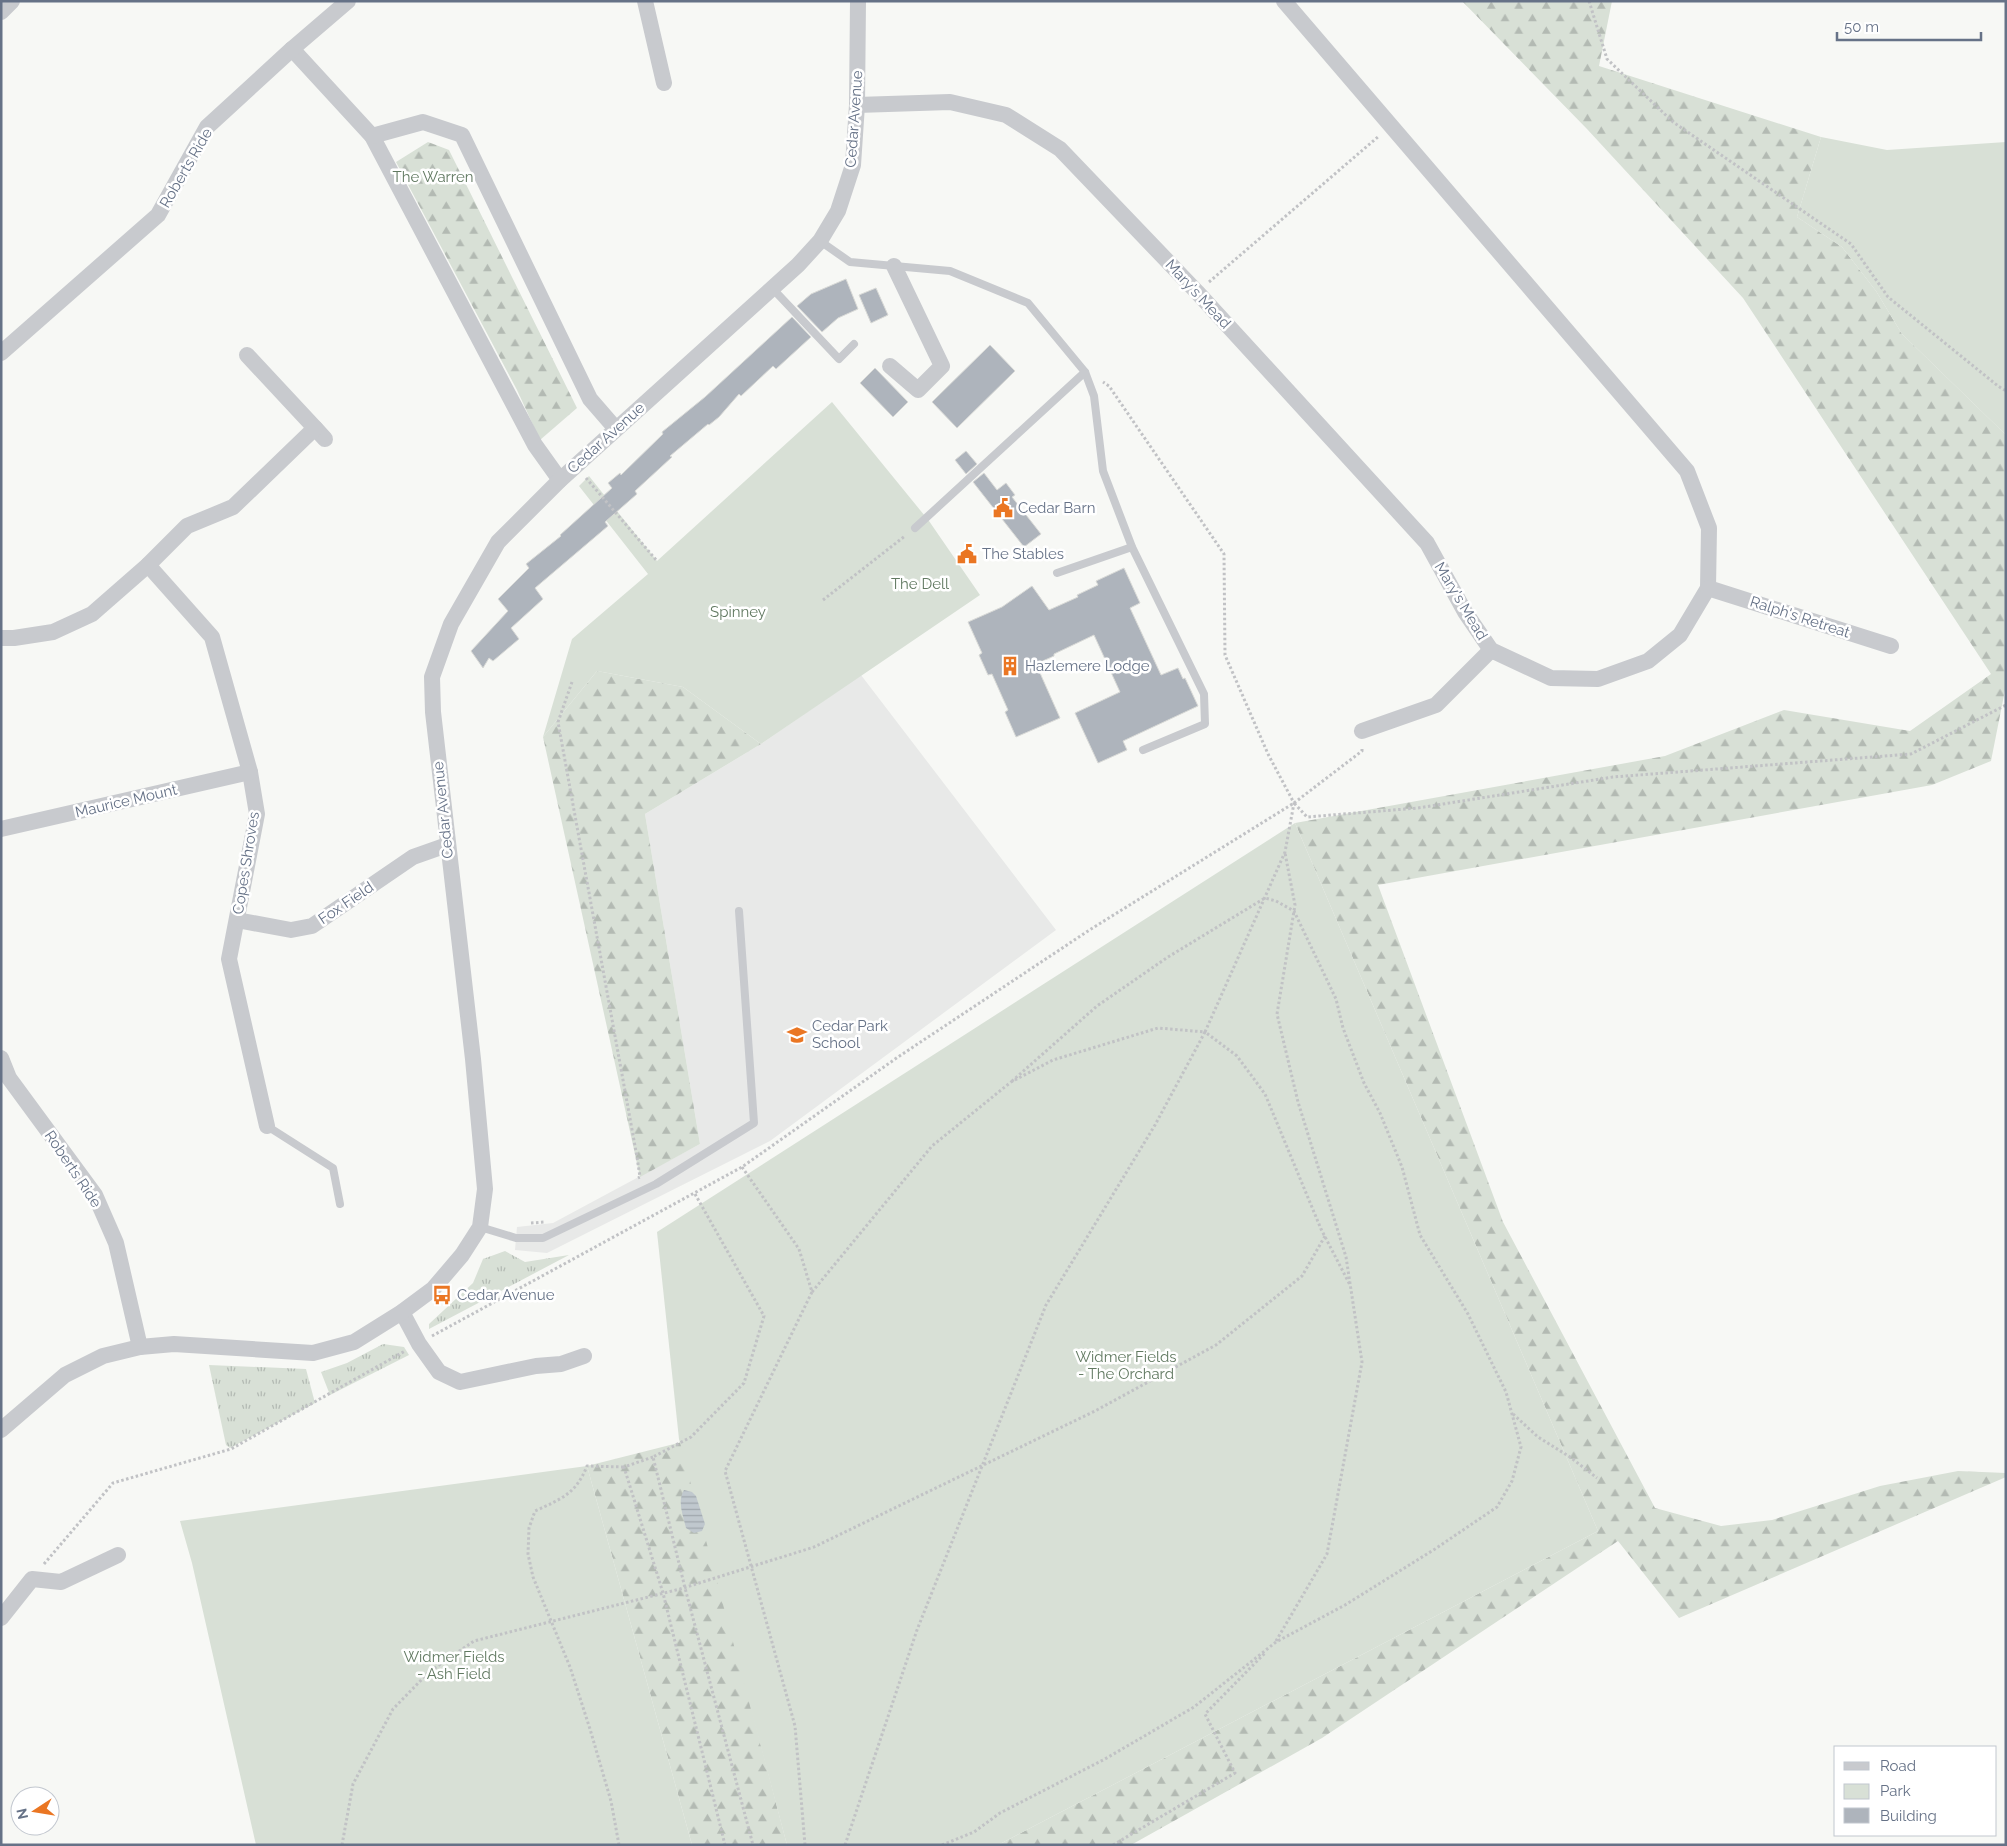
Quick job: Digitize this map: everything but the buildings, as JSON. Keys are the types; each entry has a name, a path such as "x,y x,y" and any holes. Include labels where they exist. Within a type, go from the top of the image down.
{"street":[{"path":"1,12 12,1"},
{"name":"Roberts Ride","path":"1,353 158,215 207,127 292,49 348,1"},
{"path":"645,1 664,83"},
{"name":"Cedar Avenue","path":"1,1430 66,1376 104,1356 140,1347 174,1344 313,1353 354,1342 402,1312 433,1289 462,1255 480,1227 485,1189 473,1059 433,712 432,677 451,624 498,542 560,480 798,265 820,241 838,211 853,165 857,105 858,1"},
{"name":"Mary's Mead","path":"857,105 950,102 1006,115 1060,148 1197,292 1427,543 1465,612 1491,650 1551,678 1598,679 1648,662 1680,635 1708,588 1709,528 1686,471 1284,1"},
{"path":"292,49 372,136 535,445 560,480"},
{"path":"372,136 423,122 462,134 590,399 616,429"},
{"path":"890,366 918,390 942,366 894,266"},
{"path":"1,638 53,632 92,614 148,565 187,526 234,507 320,433 247,355"},
{"name":"Copes Shroves","path":"148,565 212,637 250,772 257,814 229,959 267,1126"},
{"name":"Ralph's Retreat","path":"1708,588 1891,646"},
{"path":"1362,731 1436,705 1491,650"},
{"name":"Maurice Mount","path":"1,829 250,772"},
{"name":"Fox Field","path":"237,920 291,930 312,926 413,857 447,845"},
{"name":"Roberts Ride","path":"1,1058 9,1078 95,1195 116,1243 140,1347"},
{"path":"402,1312 419,1344 439,1372 460,1382 536,1366 561,1364 584,1356"},
{"path":"1,1618 32,1579 61,1582 118,1555"}],"lane":[{"path":"820,241 850,262 950,271 1028,303 1086,372 1094,396 1103,471 1132,547 1204,694 1205,724 1143,750"},
{"path":"772,288 839,359 854,344"},
{"path":"915,528 1086,372"},
{"path":"1057,574 1132,547"},
{"path":"480,1227 516,1238 543,1238 656,1184 754,1123 739,911"},
{"path":"267,1126 333,1168 340,1204"}],"path":[{"path":"1589,1 1607,59 1673,122 1850,244 1888,297 2006,391"},
{"path":"1197,292 1391,126"},
{"path":"1086,372 1109,386 1224,554 1225,655 1268,754 1294,803 1307,816 1418,808 1613,777 1911,754 2006,705"},
{"path":"576,466 657,561"},
{"path":"823,600 915,528"},
{"path":"572,682 558,722 637,1157 640,1177 631,1181"},
{"path":"32,1579 113,1483 232,1450 419,1344 742,1167 898,1057 1083,934 1294,803 1362,750 1362,731"},
{"path":"845,1845 917,1630 1046,1305 1155,1125 1205,1032 1285,852 1294,803"},
{"path":"1113,1845 1234,1773 1206,1714 1276,1642 1327,1554 1362,1362 1346,1257 1298,1102 1277,1014 1295,904 1285,852"},
{"path":"805,1845 795,1726 725,1471 812,1292 932,1146 1011,1082 1097,1006 1168,957 1265,898 1276,901 1294,911 1336,999 1342,1028 1364,1083 1380,1113 1402,1167 1420,1235 1468,1314 1506,1392 1521,1447 1512,1481 1497,1507 1435,1549 1345,1605 1276,1642 1194,1707 1105,1759 1000,1812 974,1832 942,1845"},
{"path":"1011,1082 1053,1060 1158,1028 1205,1032 1237,1056 1265,1094 1325,1236 1350,1285"},
{"path":"742,1167 799,1249 812,1292"},
{"path":"619,1845 611,1801 590,1728 570,1667 533,1577 528,1554 528,1528 535,1511 566,1496 581,1481 587,1466 624,1467 653,1457 691,1437 744,1383 764,1316 695,1193"},
{"path":"524,1224 551,1221"},
{"path":"342,1845 353,1784 393,1709 429,1672 474,1641 685,1588 814,1547 1095,1411 1216,1345 1302,1276 1325,1236"},
{"path":"1512,1413 1538,1437 1570,1457 1597,1478"},
{"path":"653,1457 685,1588 753,1845"},
{"path":"624,1467 662,1593 725,1845"}],"shaded area":[{"name":"Cedar Park School","path":"861,675 1056,930 770,1141 547,1253 515,1250 517,1227 553,1223 700,1144 645,814 761,744"},
{"path":"684,1490 692,1492 696,1496 705,1524 702,1531 694,1533 686,1528 681,1504"}],"green space":[{"path":"1462,1 1612,1 1599,66 1821,137 1797,217 1842,247 1876,291 1902,334 2006,435 2006,685 1991,761 1932,785 1378,885 1503,1222 1655,1508 1721,1526 1772,1520 1880,1486 1958,1471 2006,1473 2006,1477 1679,1618 1618,1541 1322,1738 1131,1845 998,1845 1598,1531 1295,823 1665,756 1784,710 1910,731 1991,674 1743,298 1587,129"},
{"path":"1821,137 1887,150 2006,142 2006,435 1902,334 1876,291 1842,247 1797,217"},
{"name":"The Warren","path":"428,142 449,150 577,408 540,440 517,390 396,162"},
{"name":"Spinney","path":"832,402 929,521 980,595 761,744 683,687 597,671 543,737 572,639 648,574 579,486 589,476 657,561"},
{"path":"597,671 683,687 761,744 645,814 700,1144 640,1177 543,737"},
{"name":"Widmer Fields - The Orchard","path":"1295,823 1598,1531 998,1845 787,1845 679,1439 657,1232"},
{"path":"505,1251 525,1262 569,1255 429,1329 429,1324 473,1283 483,1259"},
{"path":"383,1344 404,1347 409,1355 330,1395 321,1372 347,1363"},
{"path":"209,1365 306,1369 315,1403 230,1448 226,1445"},
{"path":"682,1442 787,1845 692,1845 587,1466"},
{"name":"Widmer Fields - Ash Field","path":"587,1466 692,1845 256,1845 192,1563 180,1521"}],"place":[{"name":"Cedar Barn","path":"1003,508"},
{"name":"The Stables","path":"967,554"},
{"name":"Hazlemere Lodge","path":"1010,666"},
{"name":"Cedar Park School","path":"797,1035"},
{"name":"Cedar Avenue","path":"442,1295"}],"park label":[{"name":"The Dell","path":"920,584"}]}
